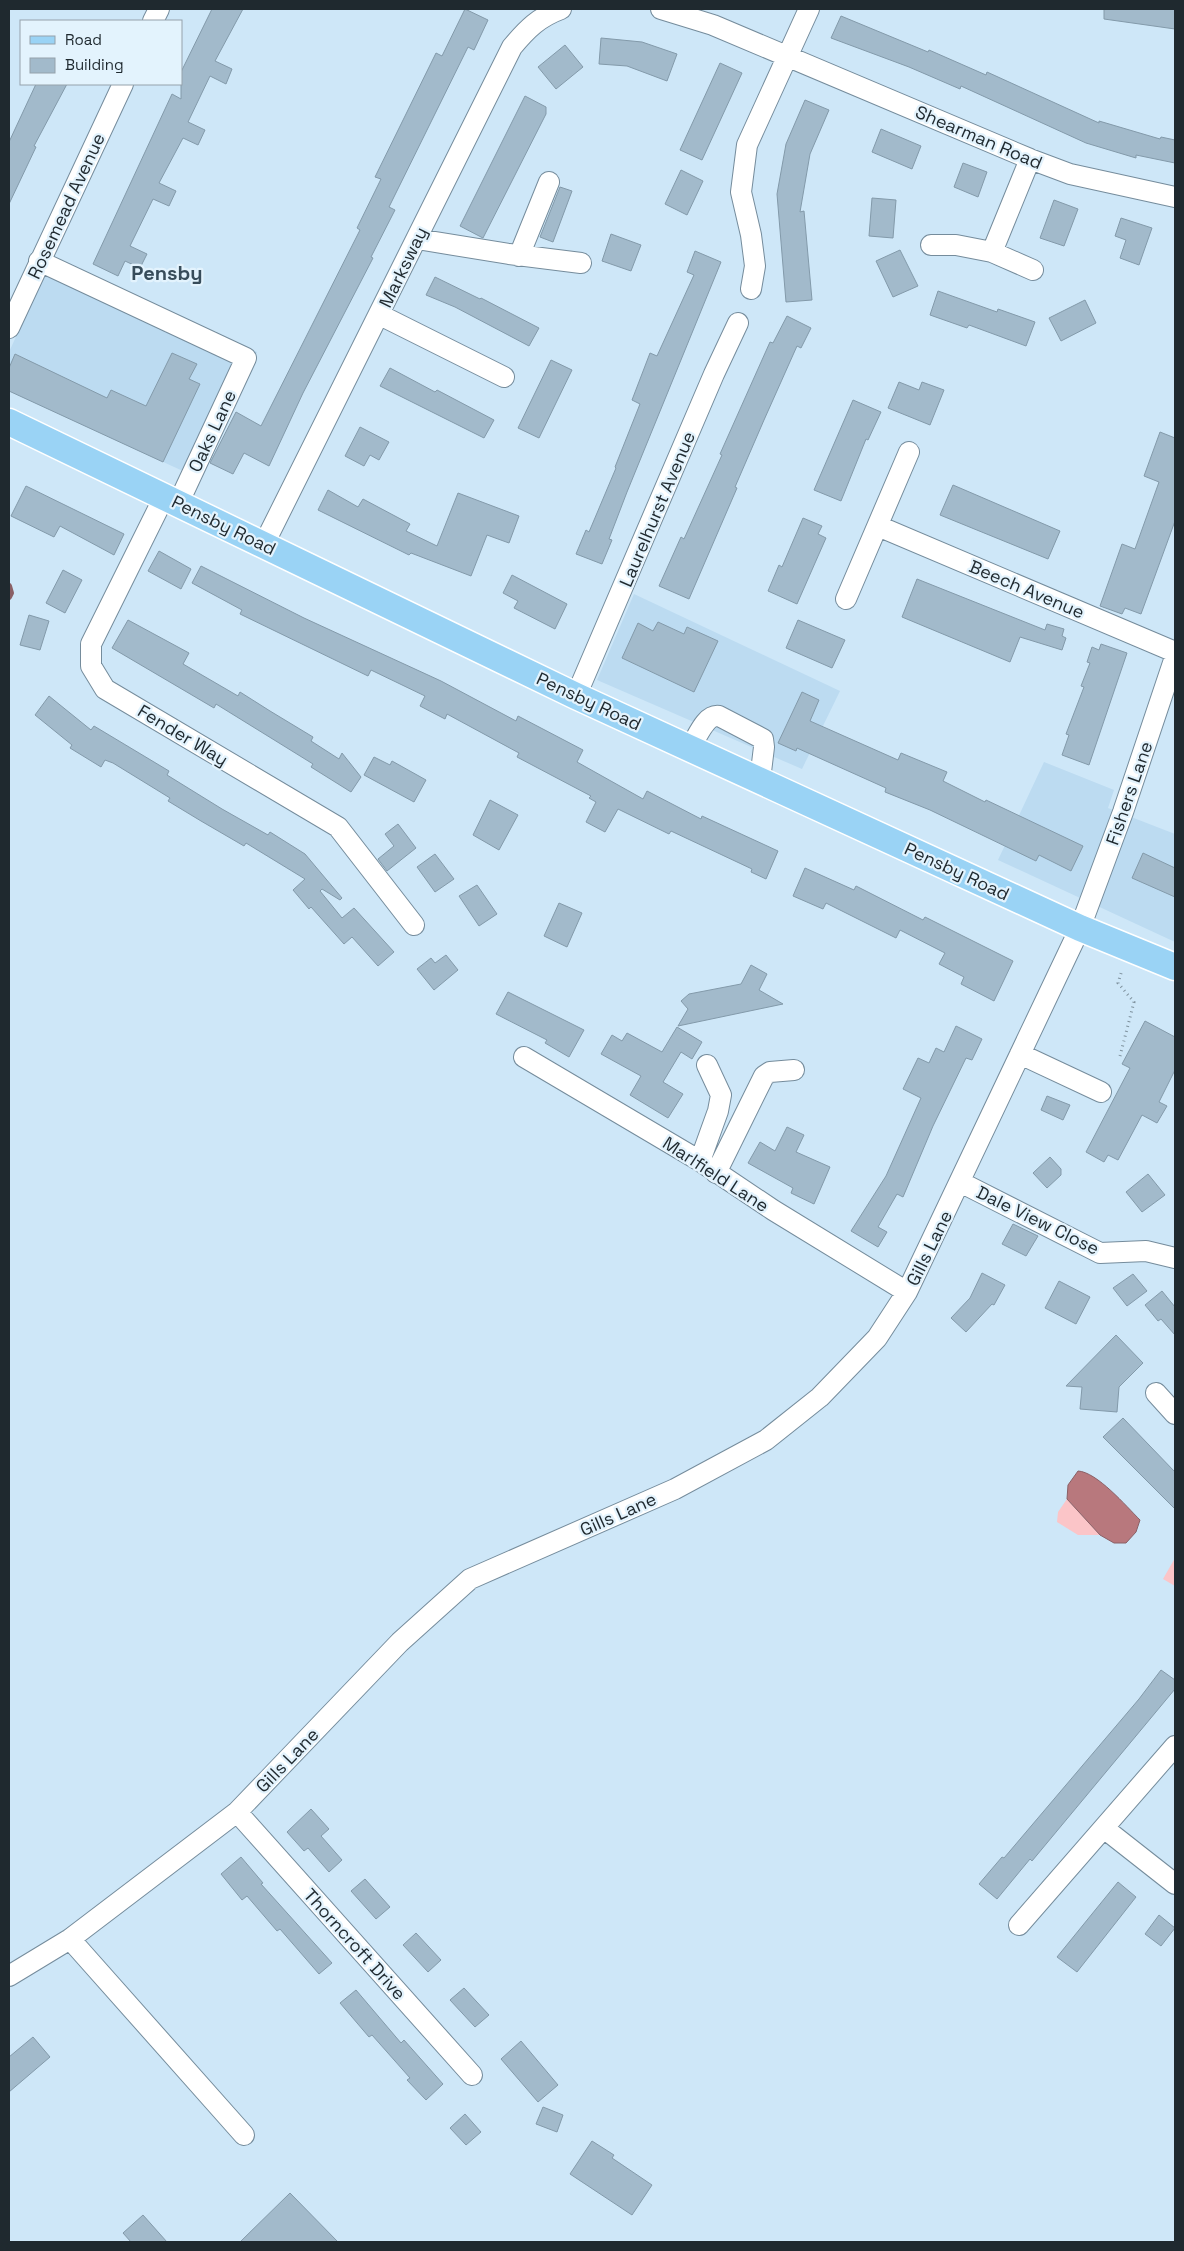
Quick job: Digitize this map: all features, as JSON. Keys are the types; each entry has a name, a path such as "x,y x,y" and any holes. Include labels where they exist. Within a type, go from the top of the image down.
{"main road":[{"name":"Pensby Road","path":"9,422 576,696 1080,928 1175,967"}],"street":[{"name":"Marksway","path":"264,544 380,315 512,47 530,25 547,14 561,9"},
{"path":"660,9 713,25 788,56"},
{"path":"751,289 755,266 751,235 741,192 747,145 809,9"},
{"name":"Shearman Road","path":"788,56 1030,159 1070,174 1175,197"},
{"name":"Rosemead Avenue","path":"9,328 123,85"},
{"path":"992,252 1030,159"},
{"path":"519,256 549,182"},
{"path":"417,239 519,256 581,263"},
{"path":"931,244 992,252 1033,270"},
{"name":"Oaks Lane","path":"39,261 246,358 171,500"},
{"path":"380,315 504,377"},
{"name":"Laurelhurst Avenue","path":"576,696 714,374 738,323"},
{"path":"846,599 909,452"},
{"name":"Fender Way","path":"171,500 91,644 91,666 104,689 338,827 414,925"},
{"name":"Beech Avenue","path":"878,526 1175,652"},
{"name":"Fishers Lane","path":"1080,928 1111,846 1175,657"},
{"path":"690,748 708,720 719,716 763,739 764,747 760,780"},
{"name":"Gills Lane","path":"9,1976 70,1939 237,1812 400,1642 470,1579 674,1489 766,1440 820,1397 877,1338 907,1292 1080,928"},
{"path":"1020,1054 1100,1092"},
{"name":"Marlfield Lane","path":"524,1057 700,1161 716,1173 907,1292"},
{"path":"700,1161 718,1111 721,1095 707,1065"},
{"path":"716,1173 764,1076 770,1072 794,1070"},
{"name":"Dale View Close","path":"960,1182 1100,1253 1146,1251 1175,1258"},
{"path":"1156,1393 1175,1414"},
{"path":"1019,1925 1105,1829 1175,1746"},
{"name":"Thorncroft Drive","path":"237,1812 472,2075"},
{"path":"1105,1829 1175,1884"},
{"path":"70,1939 244,2135"}],"path":[{"path":"1120,1056 1134,1002 1118,983 1130,948"}],"shaded area":[{"path":"52,258 257,352 198,478 9,391 9,352"},
{"path":"634,594 840,691 802,769 597,680"},
{"path":"1044,762 1114,790 1108,808 1175,834 1175,942 998,860"},
{"path":"1078,1471 1094,1477 1102,1483 1140,1520 1136,1532 1126,1543 1114,1543 1100,1535 1067,1499 1068,1485"},
{"path":"1067,1499 1100,1535 1078,1535 1057,1522 1058,1512"},
{"path":"1175,1558 1175,1586 1163,1579"}],"building":[{"path":"212,9 243,9 215,61 232,69 226,84 210,76 188,122 205,130 198,145 183,138 159,183 176,191 169,206 153,199 130,246 147,254 140,268 125,261 118,276 93,264 172,94 181,99 182,70"},
{"path":"465,9 488,20 474,50 468,47 389,207 395,210 371,257 373,258 303,393 269,466 244,453 233,474 210,463 236,412 261,426 360,230 357,228 381,179 375,177 436,53 442,56"},
{"path":"1104,9 1175,9 1175,29 1104,19"},
{"path":"841,16 928,52 929,50 986,75 987,72 1099,123 1099,121 1160,139 1161,137 1175,140 1175,163 1136,155 1136,158 1086,143 961,86 960,89 909,67 831,38"},
{"path":"601,38 642,42 677,54 667,81 627,66 599,64"},
{"path":"565,45 583,67 556,89 538,67"},
{"path":"720,63 742,73 702,160 680,150"},
{"path":"36,85 66,85 34,146 36,147 9,204 9,142"},
{"path":"525,96 546,107 546,114 483,238 460,226"},
{"path":"805,100 829,110 810,154 800,212 804,211 812,300 786,302 777,194 786,144"},
{"path":"881,129 921,146 912,169 872,152"},
{"path":"963,163 987,172 978,197 954,187"},
{"path":"681,170 703,181 687,215 665,204"},
{"path":"560,187 572,191 553,242 540,237"},
{"path":"872,198 896,200 893,238 869,236"},
{"path":"1054,200 1078,209 1064,246 1040,238"},
{"path":"1121,218 1152,228 1139,265 1120,258 1126,240 1115,236"},
{"path":"611,234 641,245 631,271 602,261"},
{"path":"900,250 918,286 893,297 876,261"},
{"path":"695,251 721,262 627,492 609,539 612,540 602,564 576,554 586,530 589,532 640,404 632,400 650,353 657,356 694,275 687,272"},
{"path":"435,277 539,328 529,346 455,307 426,295"},
{"path":"938,291 997,312 998,309 1035,322 1026,346 969,325 967,328 930,315"},
{"path":"1085,300 1096,323 1061,341 1049,318"},
{"path":"787,316 811,328 801,348 797,346 735,487 737,488 689,599 659,586 681,537 684,539 770,342 773,343"},
{"path":"172,353 197,364 189,379 200,384 163,462 9,391 9,368 15,354 107,398 111,390 146,406"},
{"path":"551,360 572,370 539,438 518,428"},
{"path":"390,368 494,420 484,438 380,386"},
{"path":"899,382 919,390 922,382 944,390 930,425 888,408"},
{"path":"853,400 881,412 868,440 866,439 841,501 814,490"},
{"path":"360,427 389,442 379,460 370,455 364,466 345,456"},
{"path":"1160,432 1175,438 1175,521 1141,614 1125,608 1122,614 1100,606 1122,544 1135,549 1159,482 1144,476"},
{"path":"953,485 1060,531 1048,559 940,515"},
{"path":"26,486 124,534 114,555 60,526 54,537 11,516"},
{"path":"328,490 358,507 363,499 410,524 406,531 437,546 458,493 519,516 509,543 487,535 471,576 411,553 409,555 318,510"},
{"path":"803,518 822,526 818,534 826,538 797,604 768,591 779,565 782,567"},
{"path":"159,551 191,569 181,589 148,571"},
{"path":"201,566 304,618 441,681 516,721 518,716 583,750 577,762 643,799 647,791 701,819 702,816 778,851 766,879 751,872 752,869 671,831 669,834 618,809 605,832 586,822 596,802 589,798 591,796 517,757 519,753 447,714 445,719 420,706 425,696 371,670 368,676 240,614 242,610 192,583"},
{"path":"63,570 82,580 65,613 46,603"},
{"path":"512,575 567,604 555,629 514,608 518,601 503,593"},
{"path":"917,579 1045,630 1047,624 1064,629 1062,636 1066,638 1062,650 1020,637 1010,662 902,617"},
{"path":"29,615 49,621 40,650 20,645"},
{"path":"128,620 189,653 183,664 238,696 240,692 313,737 311,741 339,759 342,753 361,777 351,792 311,767 313,764 216,704 214,708 112,648"},
{"path":"798,620 845,640 832,668 786,648"},
{"path":"658,622 684,634 687,627 718,641 694,692 622,658 638,623 653,631"},
{"path":"1101,644 1127,653 1089,765 1062,755 1069,735 1066,734 1084,687 1081,686 1090,663 1087,662 1092,647 1099,650"},
{"path":"802,692 819,700 810,721 898,760 901,753 947,772 943,781 1083,846 1071,871 1039,855 1036,861 930,810 885,792 886,788 797,748 796,751 778,743"},
{"path":"49,696 91,730 94,726 169,771 167,775 222,809 268,835 270,832 305,854 342,898 340,900 322,889 320,891 342,918 354,908 394,952 378,966 352,937 344,944 293,890 305,879 246,843 244,846 201,821 168,801 170,798 113,763 105,760 101,767 70,748 72,745 35,715"},
{"path":"374,757 390,765 392,761 426,780 414,802 364,775"},
{"path":"490,800 518,815 499,850 473,835"},
{"path":"398,824 416,848 387,871 378,859 394,846 385,834"},
{"path":"1143,853 1175,868 1175,897 1132,878"},
{"path":"435,854 454,879 435,892 417,867"},
{"path":"805,868 854,890 856,886 923,920 925,917 1013,961 994,1001 961,984 964,977 939,964 945,953 900,930 896,938 826,903 823,909 793,896"},
{"path":"477,885 497,914 479,926 459,896"},
{"path":"559,903 582,913 567,947 544,936"},
{"path":"446,955 458,970 434,990 417,969 431,958 435,963"},
{"path":"751,965 767,974 759,990 783,1004 678,1026 688,1009 681,1001 689,994 741,984"},
{"path":"508,992 584,1030 569,1057 545,1043 547,1040 496,1014"},
{"path":"1145,1021 1175,1037 1175,1070 1159,1102 1167,1106 1157,1123 1142,1115 1118,1160 1108,1155 1104,1162 1086,1152 1130,1068 1122,1064"},
{"path":"956,1026 982,1039 972,1060 966,1058 933,1126 903,1197 897,1194 878,1227 887,1232 878,1247 851,1231 886,1176 921,1098 903,1089 918,1058 929,1063 936,1048 944,1052"},
{"path":"677,1027 702,1042 692,1059 681,1052 663,1082 683,1094 668,1118 630,1095 641,1076 601,1054 612,1035 622,1041 627,1033 662,1052"},
{"path":"1047,1096 1070,1105 1063,1120 1041,1110"},
{"path":"787,1127 804,1135 796,1152 830,1167 814,1204 791,1193 793,1188 748,1163 760,1142 775,1151"},
{"path":"1050,1157 1061,1169 1061,1175 1047,1188 1033,1173"},
{"path":"1148,1174 1165,1195 1142,1212 1126,1192"},
{"path":"1013,1224 1038,1236 1026,1256 1002,1244"},
{"path":"982,1273 1005,1285 994,1305 992,1304 966,1332 951,1318 970,1298"},
{"path":"1133,1274 1147,1291 1127,1306 1113,1288"},
{"path":"1059,1281 1090,1297 1076,1324 1045,1308"},
{"path":"1162,1291 1175,1307 1175,1335 1161,1319 1158,1321 1145,1305"},
{"path":"1116,1335 1143,1363 1119,1387 1117,1412 1080,1409 1082,1387 1066,1386"},
{"path":"1123,1418 1175,1472 1175,1509 1103,1437"},
{"path":"1161,1670 1175,1680 1175,1689 1032,1861 1030,1859 997,1899 979,1884 1002,1857 1004,1858 1139,1699"},
{"path":"311,1809 329,1829 321,1836 342,1860 329,1872 308,1848 304,1851 287,1832"},
{"path":"241,1857 263,1883 261,1884 332,1963 319,1974 280,1929 277,1931 247,1896 242,1900 221,1874"},
{"path":"365,1879 390,1907 376,1919 351,1891"},
{"path":"1118,1882 1136,1897 1077,1972 1057,1957"},
{"path":"1159,1915 1175,1928 1161,1946 1145,1934"},
{"path":"416,1933 441,1960 428,1972 403,1945"},
{"path":"464,1988 489,2015 475,2027 450,2000"},
{"path":"356,1990 401,2043 404,2040 443,2084 426,2100 407,2080 410,2078 372,2035 369,2037 340,2003"},
{"path":"33,2037 50,2057 9,2092 9,2057"},
{"path":"521,2041 558,2085 538,2102 501,2059"},
{"path":"543,2107 563,2115 557,2132 536,2124"},
{"path":"465,2114 481,2132 466,2145 450,2128"},
{"path":"592,2141 614,2155 612,2158 652,2185 632,2215 570,2174"},
{"path":"290,2193 338,2242 240,2242"},
{"path":"143,2215 167,2242 131,2242 123,2233"}],"waterway":[{"path":"9,586 11,593 9,597"}],"district":[{"name":"Pensby","path":"167,273"}]}
